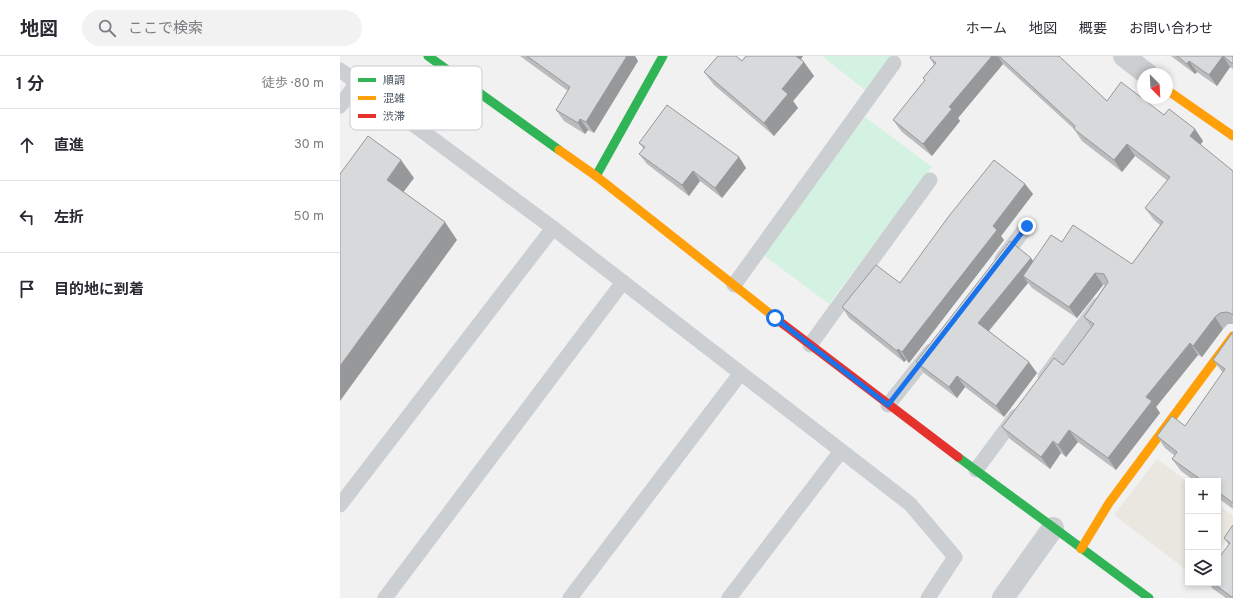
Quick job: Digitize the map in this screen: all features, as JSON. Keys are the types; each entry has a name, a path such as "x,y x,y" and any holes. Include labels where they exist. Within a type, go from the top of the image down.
{"street":[{"path":"428,56 442,66"},
{"path":"596,176 663,56"},
{"path":"1124,56 1139,68"},
{"path":"1173,94 1233,136"},
{"path":"482,95 596,176 888,405 1149,598"},
{"path":"1081,549 1109,503 1233,336"},
{"path":"1003,598 1053,528"}],"lane":[{"path":"734,285 894,63"},
{"path":"340,70 350,79"},
{"path":"340,106 350,92"},
{"path":"419,130 553,228 910,504 955,557 928,598"},
{"path":"810,345 930,180"},
{"path":"994,270 1027,226"},
{"path":"340,505 553,228"},
{"path":"386,598 623,282"},
{"path":"1037,388 1107,293"},
{"path":"888,405 941,337"},
{"path":"570,598 740,374"},
{"path":"976,470 1023,406"},
{"path":"729,598 841,451"}],"green space":[{"path":"822,56 892,56 865,90"},
{"path":"865,117 932,167 829,304 762,254"}],"sand":[{"path":"1157,459 1185,480 1185,569 1114,515"},
{"path":"1221,507 1233,516 1233,533 1221,548"}],"building":[{"path":"527,56 627,56 586,122 580,119 578,123 556,110 570,87"},
{"path":"718,56 736,56 742,61 746,56 796,56 804,62 782,89 788,94 764,123 704,72"},
{"path":"931,56 992,56 949,107 952,109 923,144 893,120 925,80 923,78 936,63 930,58"},
{"path":"999,56 1059,56 1107,101 1121,82 1137,94 1137,104 1150,104 1164,115 1169,109 1195,129 1190,136 1233,171 1233,315 1227,312 1220,313 1215,317 1193,346 1190,343 1146,397 1152,401 1108,458 1069,430 1058,445 1053,441 1041,457 1002,427 1054,358 1063,365 1094,324 1084,317 1108,282 1104,274 1095,273 1069,307 1023,276 1051,235 1062,242 1073,225 1132,264 1163,222 1145,208 1170,177 1127,144 1114,160 1074,129 1075,126"},
{"path":"1177,56 1223,56 1209,75 1189,61 1187,64"},
{"path":"1223,56 1233,56 1233,64"},
{"path":"667,105 739,157 715,188 693,171 682,185 639,154 645,147 639,143"},
{"path":"368,136 401,160 387,180 445,222 340,366 340,174"},
{"path":"994,160 1025,184 993,226 997,230 902,352 898,349 897,351 842,307 876,265 900,283 949,216"},
{"path":"1010,241 1031,258 978,323 1029,362 996,406 957,376 949,387 916,362"},
{"path":"1233,332 1233,503 1221,494 1221,478 1199,478 1172,459 1177,452 1157,436 1172,416 1185,426 1225,369 1213,360"},
{"path":"1233,525 1233,598 1217,586 1221,586 1221,555 1230,543 1224,538"}],"traffic: fast":[{"path":"428,56 442,66"},
{"path":"596,176 663,56"},
{"path":"482,95 559,150"},
{"path":"958,457 1149,598"}],"traffic: slow":[{"path":"1173,94 1233,136"},
{"path":"559,150 596,176 783,324"},
{"path":"1081,549 1109,503 1233,336"}],"traffic: jam":[{"path":"783,324 958,457"}],"route":[{"path":"775,318 888,405 1027,226"}]}
